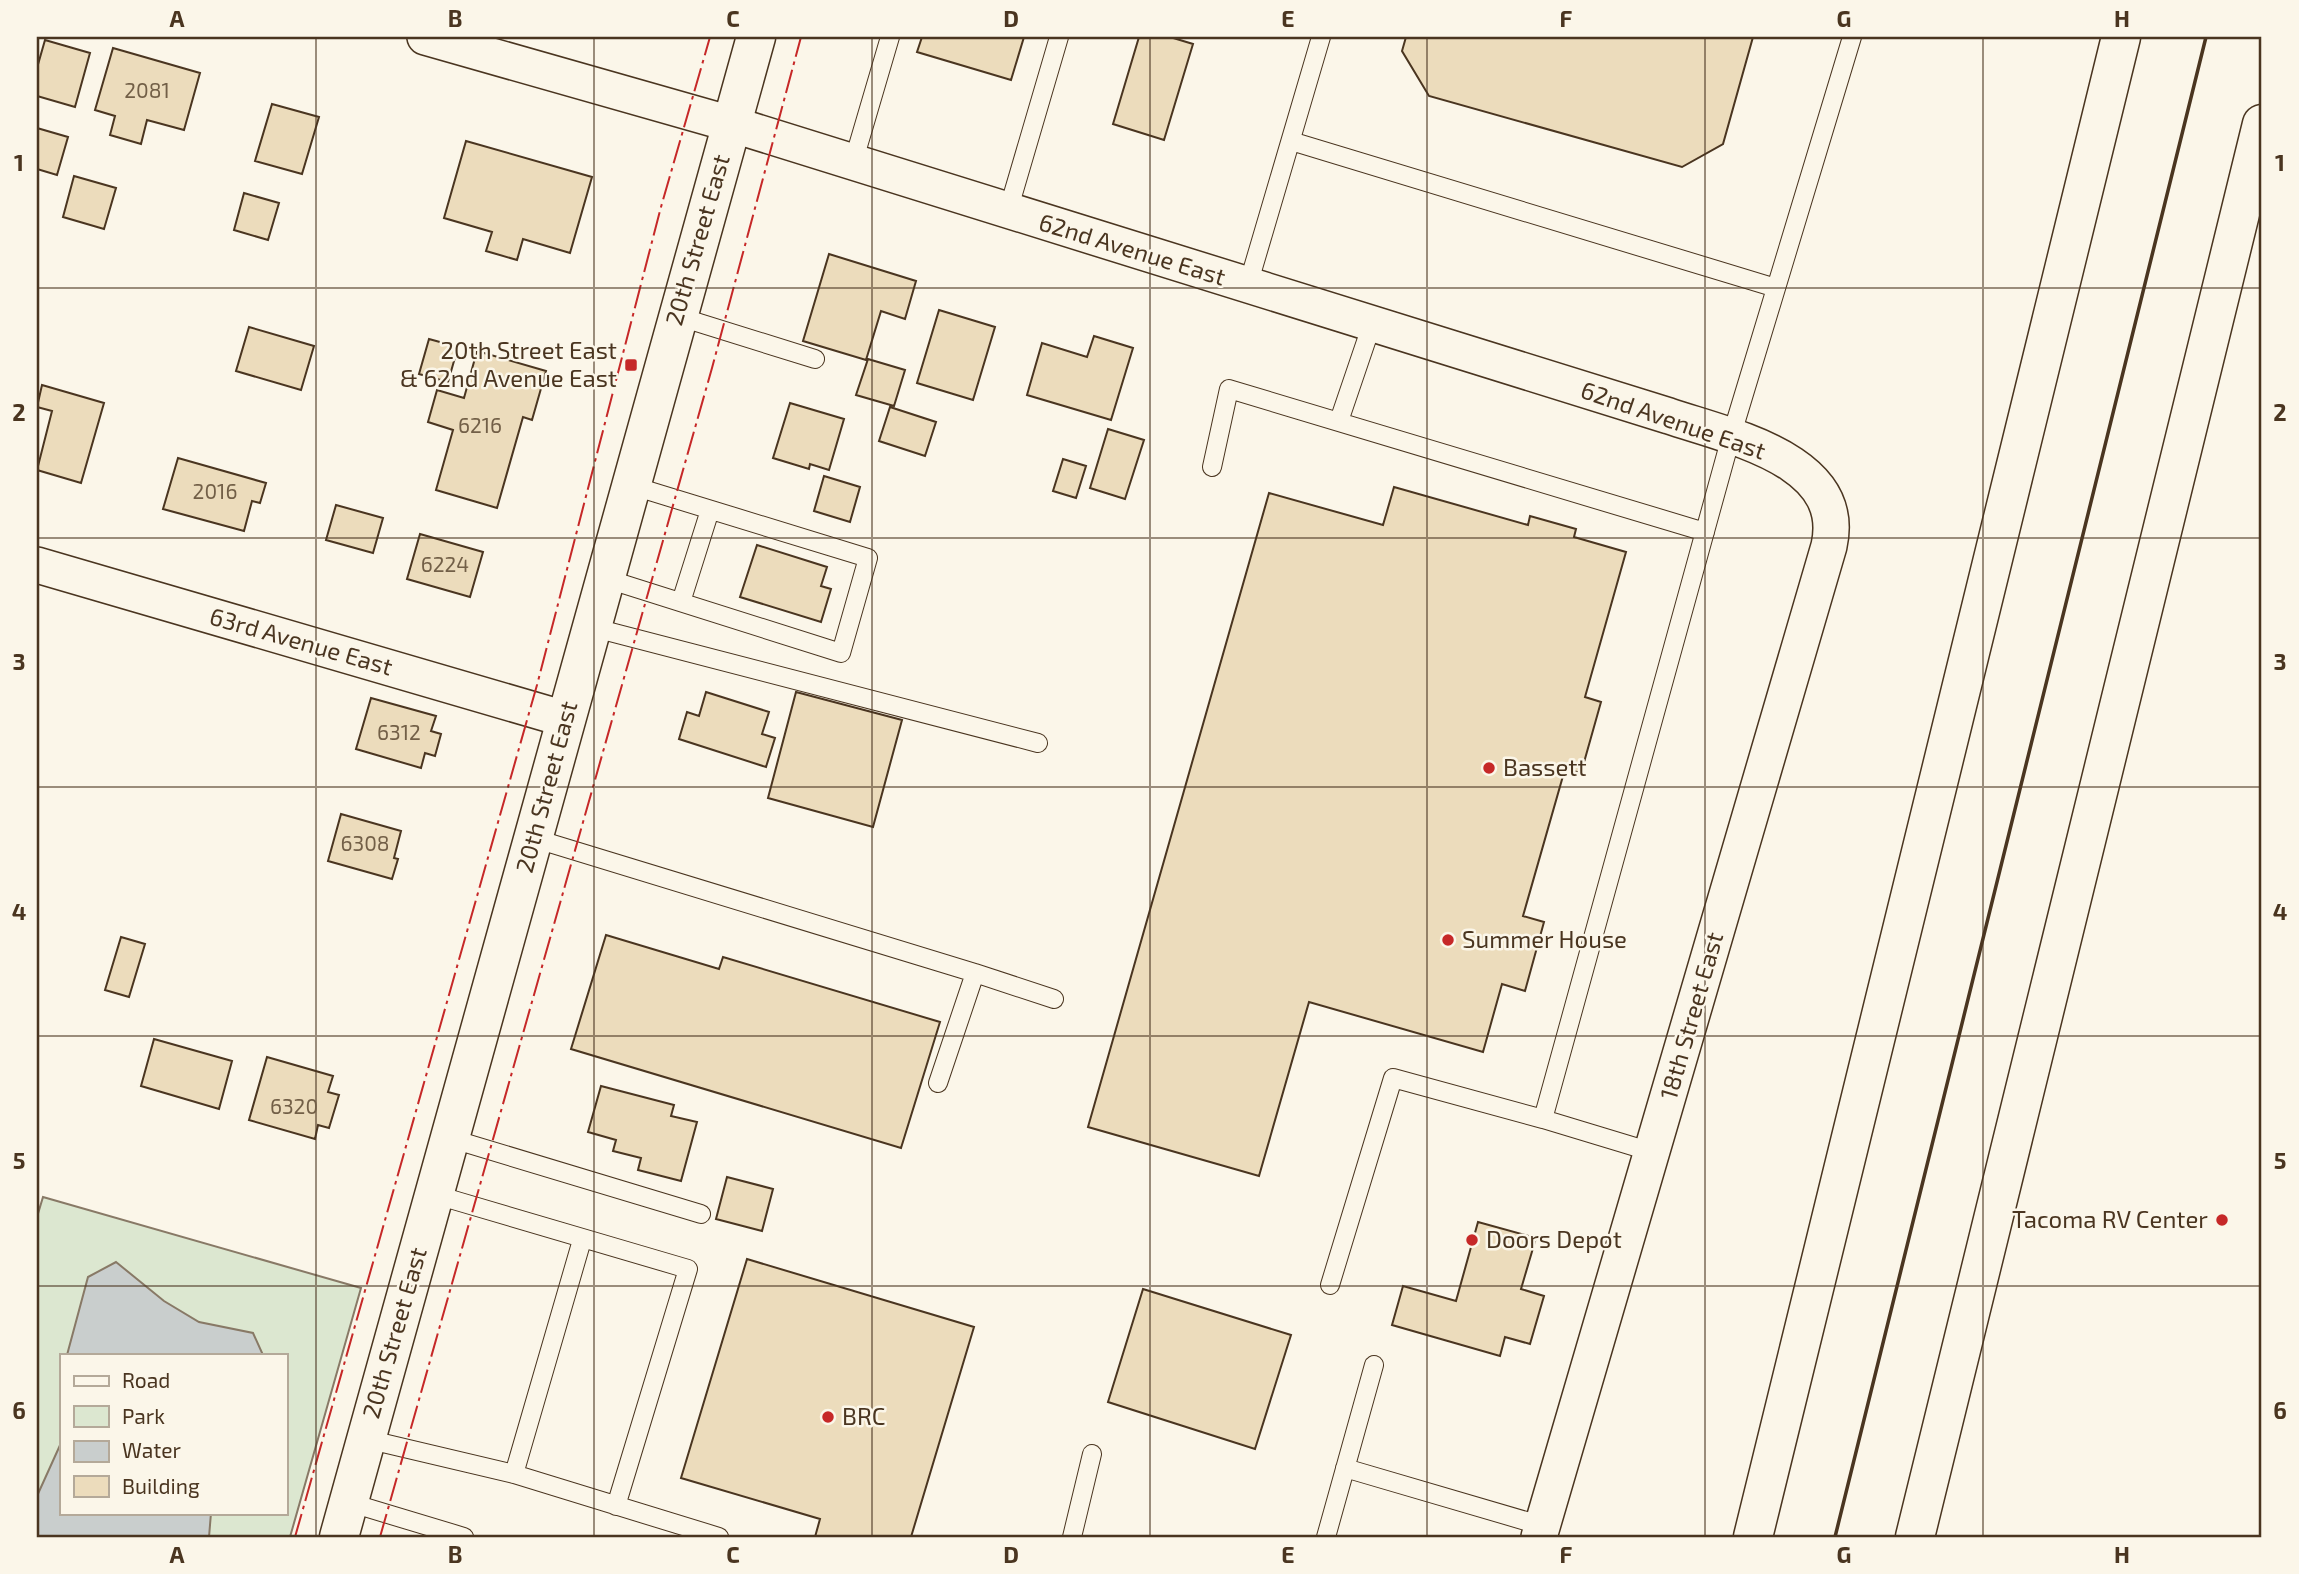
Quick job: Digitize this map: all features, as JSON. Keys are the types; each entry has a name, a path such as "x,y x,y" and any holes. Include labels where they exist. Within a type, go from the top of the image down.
{"main road":[{"name":"20th Street East","path":"343,1520 756,37"},
{"path":"1753,1537 2121,37"},
{"path":"1915,1537 2262,124"}],"street":[{"name":"62nd Avenue East","path":"425,37 731,124 1731,437 1787,462 1806,474 1825,494"},
{"name":"18th Street East","path":"1541,1532 1829,546 1832,516 1825,494"},
{"name":"63rd Avenue East","path":"37,565 565,719"}],"lane":[{"path":"853,163 890,37"},
{"path":"1008,211 1059,37"},
{"path":"1248,285 1321,37"},
{"path":"1543,1119 1731,437 1852,37"},
{"path":"1291,141 1776,288"},
{"path":"677,316 815,359"},
{"path":"1339,421 1372,324"},
{"path":"1212,467 1230,389 1705,532"},
{"path":"604,579 841,653 868,558 630,485"},
{"path":"681,602 710,510"},
{"path":"591,627 1038,743"},
{"path":"533,838 1054,999"},
{"path":"938,1083 975,973"},
{"path":"1330,1285 1393,1078 1652,1152"},
{"path":"449,1138 701,1214"},
{"path":"433,1194 688,1269 616,1506"},
{"path":"514,1474 582,1240"},
{"path":"1326,1537 1374,1365"},
{"path":"366,1438 514,1474 719,1537"},
{"path":"1072,1537 1092,1454"},
{"path":"1345,1468 1541,1532"},
{"path":"343,1520 464,1537"}],"green space":[{"path":"43,1197 361,1288 290,1537 37,1537 37,1217"}],"water":[{"path":"116,1262 164,1301 199,1322 253,1333 263,1354 67,1354 88,1277"},
{"path":"60,1445 60,1514 211,1514 209,1537 37,1537 37,1496"}],"building":[{"path":"922,37 1024,37 1011,80 917,52"},
{"path":"1139,37 1170,37 1193,44 1164,140 1113,124"},
{"path":"1406,37 1753,37 1723,144 1682,167 1429,96 1402,51"},
{"path":"45,40 90,53 75,107 37,96 37,68"},
{"path":"113,48 200,73 184,130 147,120 141,144 110,135 115,116 95,110"},
{"path":"272,104 319,117 302,174 255,161"},
{"path":"37,128 68,137 57,175 37,169"},
{"path":"466,141 592,177 570,253 523,239 517,260 486,251 492,232 444,218"},
{"path":"74,176 116,188 104,229 63,217"},
{"path":"244,193 279,203 268,240 234,230"},
{"path":"829,254 916,281 905,319 881,311 866,360 803,341"},
{"path":"939,310 995,327 973,400 917,383"},
{"path":"249,327 314,346 301,390 236,371"},
{"path":"1094,336 1133,348 1111,420 1027,395 1042,343 1087,357"},
{"path":"429,339 458,347 448,382 419,374"},
{"path":"477,351 546,371 532,420 523,417 497,508 436,490 453,430 428,422 437,390 464,398"},
{"path":"868,359 905,370 894,406 856,395"},
{"path":"42,385 104,403 81,483 37,470 52,411 37,407"},
{"path":"790,403 844,419 829,470 810,464 809,469 773,458"},
{"path":"890,407 936,422 925,456 879,441"},
{"path":"1108,429 1144,440 1125,499 1090,488"},
{"path":"178,458 266,483 260,503 252,501 244,531 163,509"},
{"path":"1063,459 1086,466 1076,498 1053,491"},
{"path":"824,476 860,487 850,522 814,511"},
{"path":"1394,487 1528,525 1530,516 1576,529 1574,537 1626,552 1585,697 1601,702 1581,773 1565,769 1523,916 1544,922 1525,991 1502,984 1483,1052 1309,1002 1259,1176 1088,1127 1269,493 1383,525"},
{"path":"336,505 383,518 373,553 326,540"},
{"path":"420,534 483,552 470,597 407,579"},
{"path":"757,545 827,567 821,586 831,589 821,622 740,597"},
{"path":"706,692 769,712 762,734 775,738 766,767 679,739 687,712 699,716"},
{"path":"796,692 902,720 873,827 768,798"},
{"path":"371,698 436,716 431,731 441,734 435,756 425,753 421,768 356,749"},
{"path":"341,814 401,831 394,858 398,859 392,879 328,861"},
{"path":"606,935 719,969 723,957 940,1022 901,1148 571,1049"},
{"path":"121,937 145,944 129,997 105,990"},
{"path":"154,1039 232,1061 219,1109 141,1086"},
{"path":"267,1057 333,1076 328,1092 339,1095 329,1128 318,1125 315,1139 249,1120"},
{"path":"601,1086 674,1105 671,1116 697,1122 681,1181 638,1170 641,1158 613,1151 616,1140 588,1132"},
{"path":"727,1177 773,1189 762,1231 716,1219"},
{"path":"1478,1222 1536,1238 1521,1289 1544,1296 1530,1344 1505,1337 1500,1356 1392,1325 1403,1286 1456,1301"},
{"path":"747,1259 974,1327 911,1537 815,1537 820,1519 681,1478"},
{"path":"1143,1289 1291,1335 1255,1449 1108,1402"}],"wall":[{"path":"1835,1537 2206,37"}],"power":[{"path":"295,1537 537,685 661,207 710,37"},
{"path":"380,1537 712,368 801,37"}],"place":[{"name":"20th Street East & 62nd Avenue East","path":"631,365"},
{"name":"Bassett","path":"1489,768"},
{"name":"Summer House","path":"1448,940"},
{"name":"Tacoma RV Center","path":"2222,1220"},
{"name":"Doors Depot","path":"1472,1240"},
{"name":"BRC","path":"828,1417"}]}
